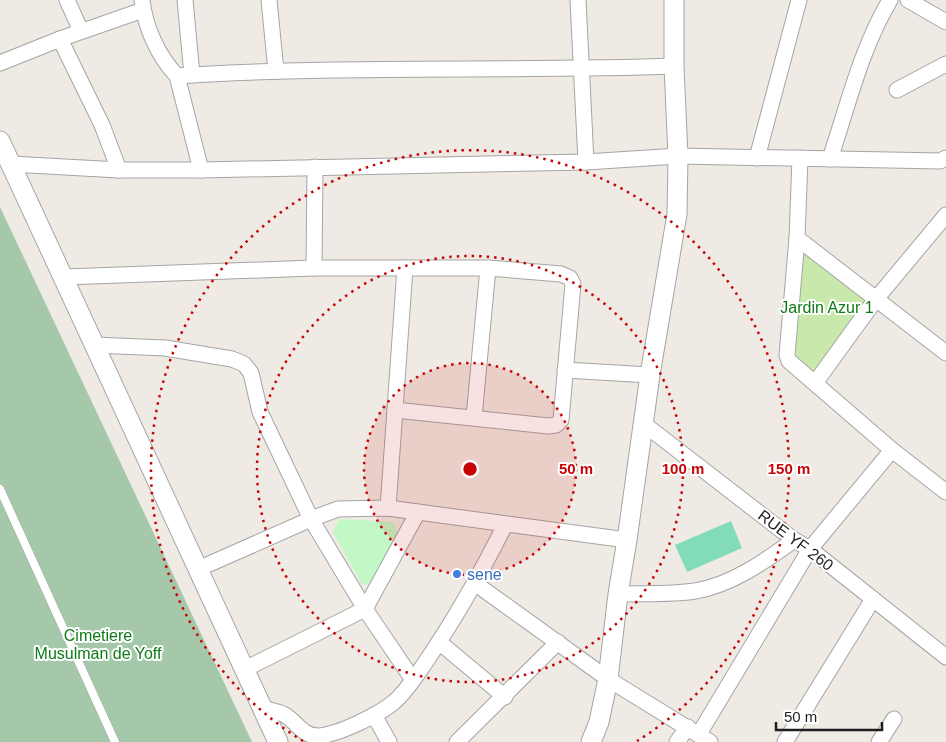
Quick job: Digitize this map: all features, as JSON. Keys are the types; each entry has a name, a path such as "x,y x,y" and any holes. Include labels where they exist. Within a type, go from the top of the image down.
{"street":[{"path":"67,0 80,31"},
{"path":"185,0 192,75"},
{"path":"268,0 276,71"},
{"path":"578,0 586,162"},
{"path":"591,742 600,722 608,679 618,594 650,375 677,214 678,156 674,66 674,0"},
{"path":"757,158 799,0"},
{"path":"830,159 863,56 876,25 890,0"},
{"path":"908,0 945,20"},
{"path":"0,63 142,5 158,50 167,65 177,76 201,170"},
{"path":"60,39 102,125 118,170"},
{"path":"897,90 946,64"},
{"path":"177,76 276,71 581,69 674,66"},
{"path":"0,141 278,742"},
{"path":"10,164 118,170 201,170 586,162 678,156 944,161"},
{"path":"800,158 797,238 788,361 892,450 946,492"},
{"path":"314,268 315,167"},
{"path":"815,383 876,299 946,214"},
{"path":"797,238 946,353"},
{"path":"64,277 314,268 488,268 561,274 570,278 573,284 561,420 556,425 548,426 395,410"},
{"path":"388,508 406,268"},
{"path":"474,417 488,268"},
{"path":"94,345 165,348 232,358 244,364 251,373 260,412 311,519 365,609 413,680"},
{"path":"565,370 650,375"},
{"name":"RUE YF 260","path":"644,424 794,540 810,549 946,658"},
{"path":"677,742 699,734 810,549 892,450"},
{"path":"198,569 338,508 388,508 627,540"},
{"path":"244,669 365,609 418,512"},
{"path":"261,708 284,714 301,731 317,736 340,730 374,715 395,702 413,680 476,584 505,525"},
{"path":"618,594 698,591 732,580 794,540"},
{"path":"476,584 608,679 699,734"},
{"path":"785,742 873,599"},
{"path":"439,642 505,697"},
{"path":"457,742 505,697 558,642"},
{"path":"374,715 389,742"},
{"path":"879,742 894,719"}],"lane":[{"path":"0,489 115,742"}],"green space":[{"name":"Cimetiere Musulman de Yoff","path":"0,207 252,742 0,742"},
{"name":"Jardin Azur 1","path":"802,249 868,301 814,375 794,358"},
{"path":"339,519 393,522 399,533 371,585 361,583 333,532"},
{"path":"731,521 742,548 687,572 675,545"}],"place":[{"name":"sene","path":"457,574"}]}
